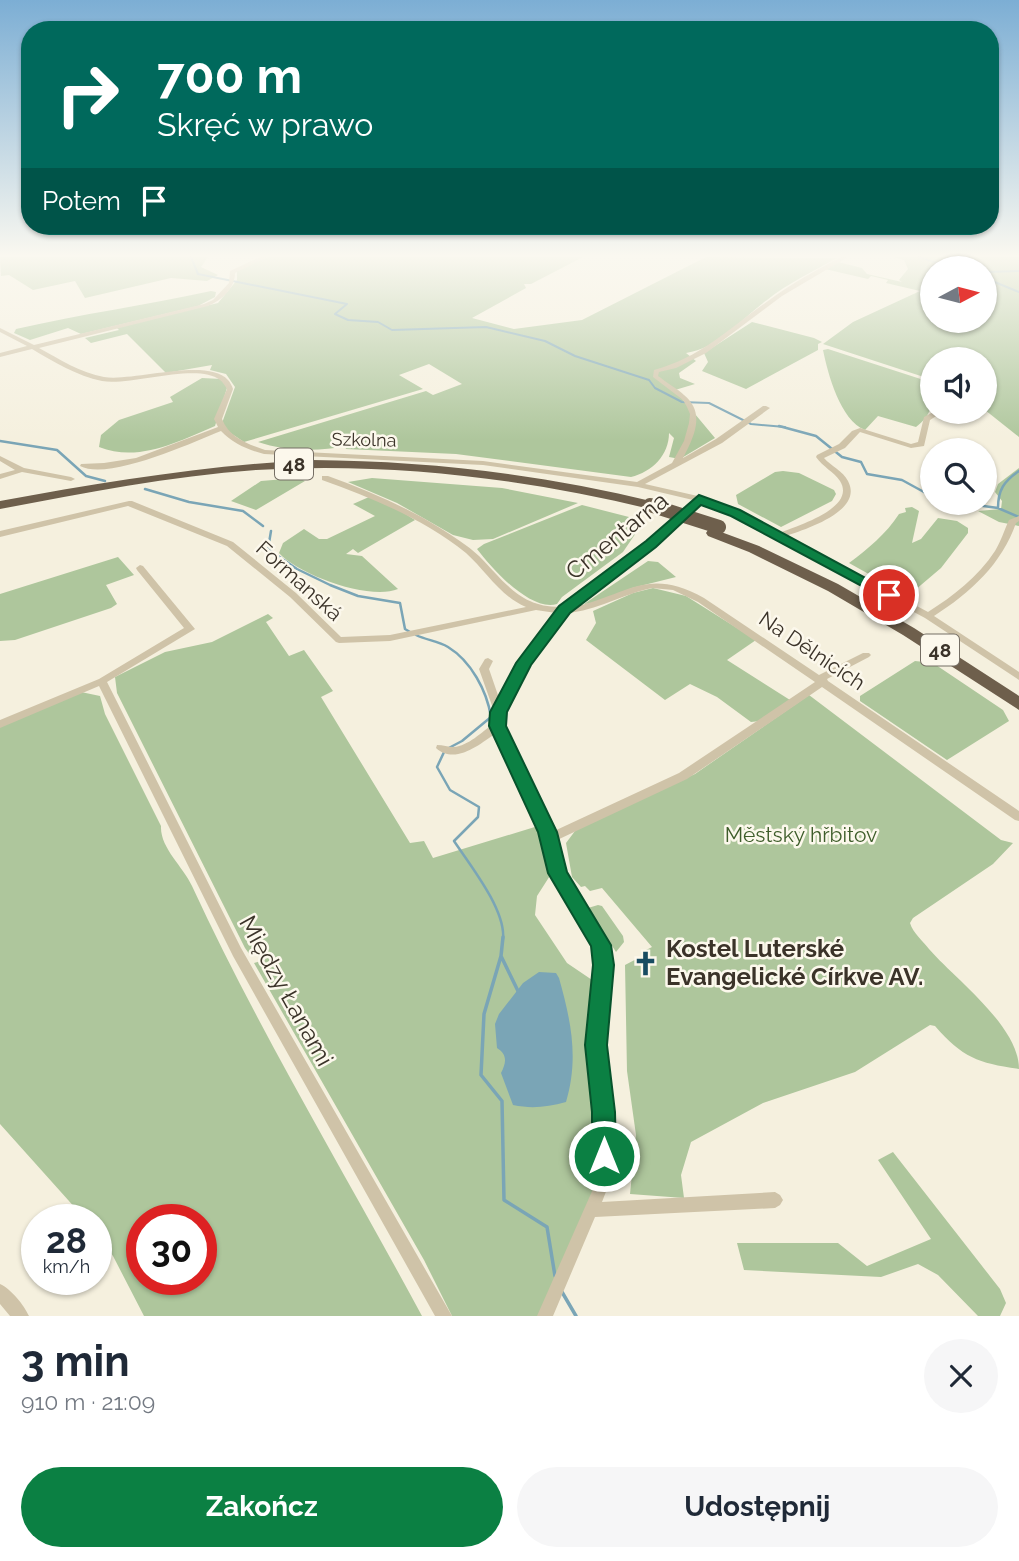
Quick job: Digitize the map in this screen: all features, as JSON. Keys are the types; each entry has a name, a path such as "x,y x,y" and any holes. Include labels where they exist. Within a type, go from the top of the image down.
{"highway":[{"name":"48","path":"0,505 188,473 324,463 420,466 488,472 562,484 647,508 775,550 852,587 923,628 1019,691"},
{"name":"48","path":"0,511 190,478 323,469 398,470 483,478 566,491 647,508"},
{"name":"48","path":"716,530 848,593 912,631 1019,704"}],"street":[{"path":"0,355 149,318"},
{"path":"675,465 694,419 688,402 659,381 655,376 656,371 679,365 723,340 749,318"},
{"path":"0,330 90,376 134,379 145,383 167,375 210,372 226,378 230,388 218,419 221,428 134,463 116,467 84,466"},
{"path":"638,485 747,423 766,408"},
{"path":"779,536 818,521 841,505 846,492 844,481 825,467 820,457 843,446 854,431 860,430 911,446 921,444 926,424"},
{"name":"Szkolna","path":"221,428 249,447 275,455 444,459 638,485 699,499 736,513 928,616 1019,677"},
{"path":"0,458 22,470 71,479"},
{"path":"0,477 22,470"},
{"name":"Szkolna","path":"325,478 382,498 442,534 469,552 518,605"},
{"name":"Cmentarna","path":"545,1316 600,1189 604,1156 604,1112 596,1045 603,954 597,935 558,873 549,839 498,726 499,712 524,663 564,609 651,544 699,499"},
{"name":"Formanská","path":"0,534 129,503 230,544 293,595 339,640 370,640 412,633 518,605 564,609"},
{"path":"928,616 984,569 1007,542 1012,522 1018,519"},
{"path":"0,723 102,681 190,629 140,568"},
{"name":"Na Dělnicích","path":"564,609 585,609 642,588 668,586 715,609 1019,817"},
{"path":"549,839 682,776 822,680 866,654"},
{"path":"488,661 484,669 499,712"},
{"name":"Między Łanami","path":"102,681 237,952 444,1316"},
{"path":"446,750 460,751 498,726"},
{"path":"592,1210 775,1200"},
{"path":"0,1292 20,1316"}],"green space":[{"path":"69,318 146,318 81,334 68,328 30,340 14,333 16,329"},
{"path":"152,318 474,318 514,329 585,318 745,318 709,345 686,353 696,361 679,373 680,378 695,384 675,390 715,438 680,459 669,457 674,438 669,433 666,448 658,461 646,471 631,477 456,454 346,449 345,446 302,450 258,442 426,391 433,395 462,384 429,364 399,375 423,389 244,442 226,430 222,423 235,387 226,374 210,370 212,365 166,373 127,334 91,343 85,338 119,330 116,327"},
{"path":"861,318 920,318 920,333 997,333 998,318 1019,318 1019,437 997,420 997,347 920,347 920,376 823,344"},
{"path":"752,322 822,342 818,344 818,350 746,389 702,371 708,362 704,353"},
{"path":"828,349 920,379 920,423 916,427 878,416 865,430 856,425 836,395 823,350"},
{"path":"202,378 222,379 227,388 215,426 144,451 129,453 99,447 101,435 119,420 173,402 170,397"},
{"path":"1019,468 1019,526 999,522 986,515 997,515 997,509 1001,509 1002,501 997,495 998,484"},
{"path":"775,472 799,473 834,490 836,494 832,501 781,527 738,504 736,495"},
{"path":"297,478 305,481 256,510 231,501 261,481"},
{"path":"372,478 502,488 578,503 493,539 473,540 453,535 397,503 348,482"},
{"path":"369,497 396,508 415,520 358,553 353,549 346,554 362,556 398,589 370,592 335,584 302,570 279,553 283,543 304,529 319,539 327,539 375,516 353,504"},
{"path":"582,505 629,517 642,524 623,552 562,597 557,604 547,605 524,596 502,578 477,549 484,544"},
{"path":"912,507 919,511 912,543 921,539 938,518 957,521 968,528 968,533 941,568 908,596 849,563 876,541 899,514 906,512 905,508"},
{"path":"118,557 134,575 106,585 117,604 15,640 0,641 0,594"},
{"path":"648,561 658,562 676,577 632,588 596,603 584,604"},
{"path":"653,588 686,596 756,640 727,660 790,700 760,721 751,722 717,697 690,684 665,700 586,640 596,623 593,611 633,593"},
{"path":"268,614 273,618 266,622 289,656 304,650 333,691 321,697 410,843 424,841 433,858 538,826 553,871 537,896 535,915 567,963 598,984 600,1126 593,1196 538,1316 452,1316 424,1260 254,963 261,961 257,953 250,955 245,948 117,693 115,677 165,652 212,642"},
{"path":"915,661 933,663 1003,710 1009,721 947,760 860,701 860,696"},
{"path":"81,692 100,696 105,714 161,826 164,842 188,879 274,1049 422,1316 144,1316 133,1295 217,1295 217,1204 126,1204 126,1281 112,1255 112,1204 72,1204 0,1124 0,727"},
{"name":"Městský hřbitov","path":"809,695 1001,840 1013,843 993,864 913,918 910,923 929,949 998,1020 1009,1036 1019,1069 972,1057 954,1045 935,1026 930,1025 855,1072 763,1103 691,1142 681,1175 684,1198 630,1194 636,1135 627,1071 625,965 648,953 646,950 652,947 602,888 590,891 585,886 581,887 572,877 566,843 578,827 695,774"},
{"path":"602,906 623,936 624,942 616,952 588,908"},
{"path":"893,1152 1000,1289 1006,1303 1000,1316 978,1316 938,1275 918,1264 881,1277 744,1270 737,1243 838,1243 867,1266 931,1239 878,1160"}],"water":[{"path":"539,972 556,973 559,978 572,1040 570,1086 566,1102 540,1107 513,1105 501,1073 505,1059 497,1048 495,1024 499,1014 523,983"}],"waterway":[{"path":"345,318 378,322 392,330 486,327 545,341 575,356 649,380 655,388 682,402 709,403 751,424 782,427"},
{"path":"782,427 816,436 842,457 861,462 867,474 902,480 920,490"},
{"path":"0,441 57,450 86,476 105,481"},
{"path":"998,508 1003,486 1019,471"},
{"path":"145,489 189,502 243,511 263,526"},
{"path":"998,508 1019,517"},
{"path":"271,531 268,549 297,569 358,596 400,603 405,629 410,632"},
{"path":"416,635 444,645 464,660 482,687 489,707 491,717 462,741 445,750 437,767 450,790 479,807 478,817 454,841 493,902 499,915 503,938"},
{"path":"501,956 503,938"},
{"path":"501,956 518,991"},
{"path":"501,956 484,1014 481,1075 502,1101 504,1200 547,1227 555,1276"},
{"path":"562,1292 576,1316"}],"place":[{"name":"Kostel Luterské Evangelické Církve AV.","path":"646,963"}],"route":[{"path":"604,1156 604,1112 596,1045 603,954 597,935 558,873 547,832 498,726 499,712 511,688 524,663 564,609 651,544 699,499 736,513 889,595"}]}
